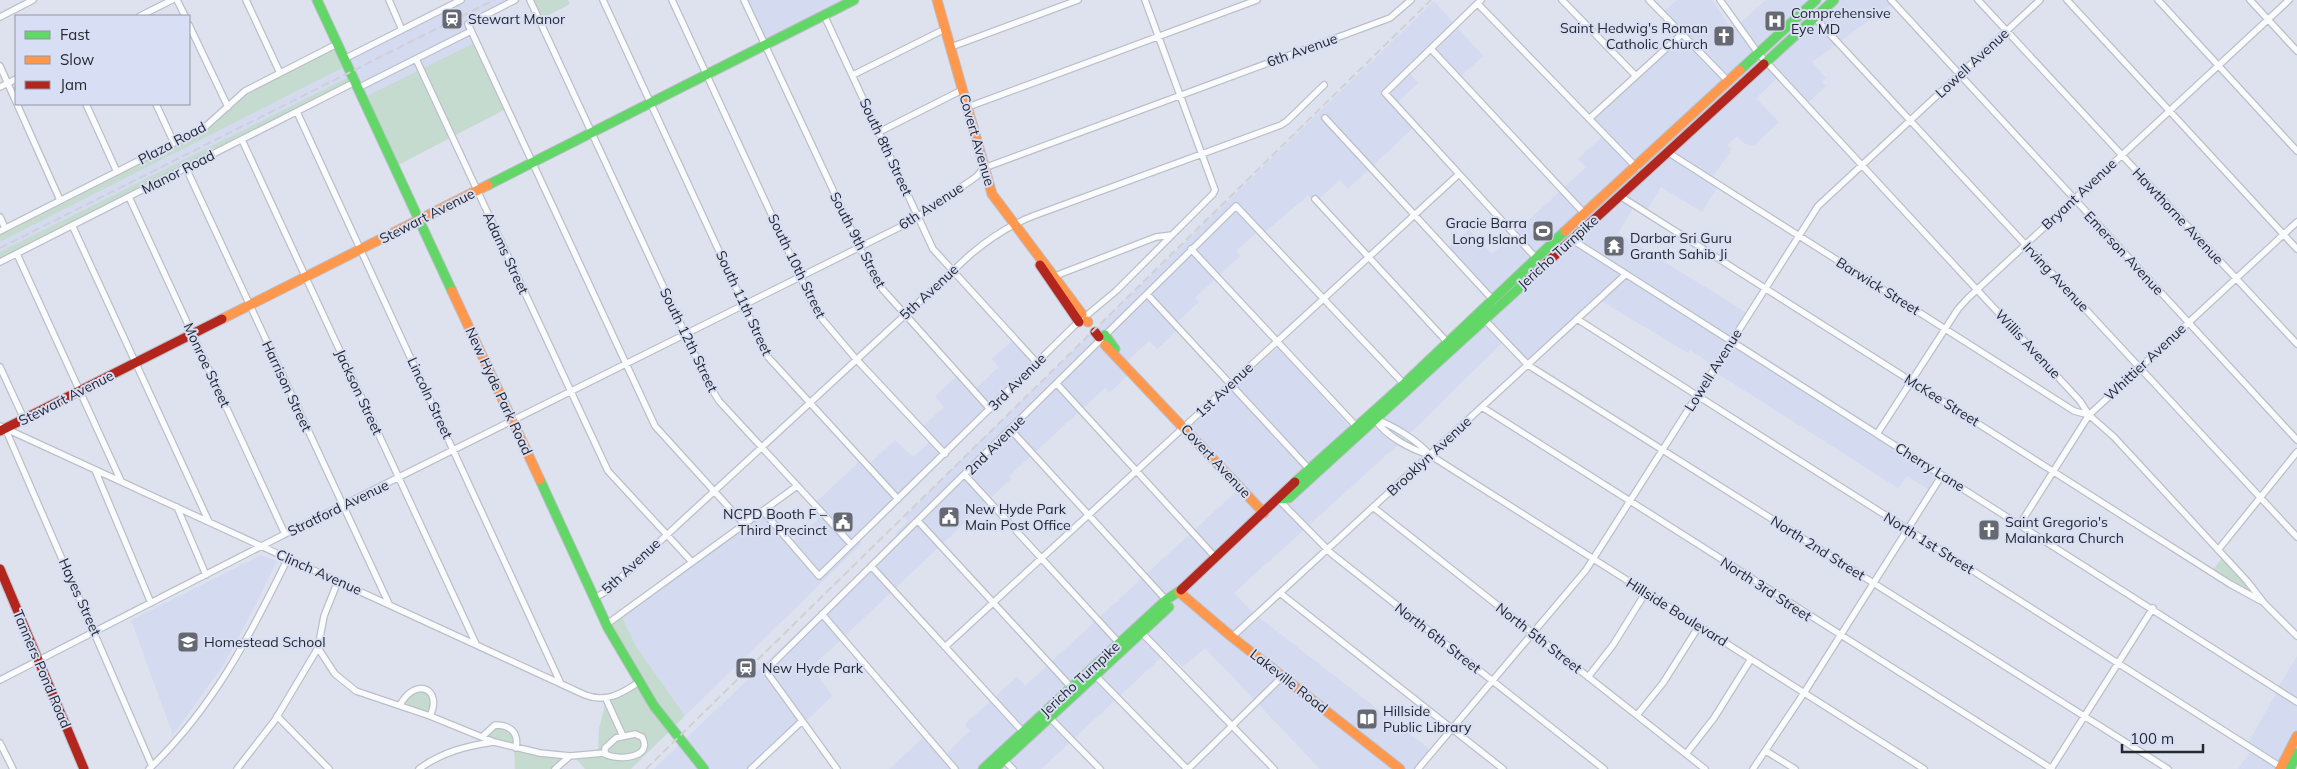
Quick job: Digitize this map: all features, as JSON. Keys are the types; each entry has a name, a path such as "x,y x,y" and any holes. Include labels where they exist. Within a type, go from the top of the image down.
{"main road":[{"name":"New Hyde Park Road","path":"317,0 606,624 639,682 670,728 704,769"},
{"name":"Stewart Avenue","path":"2,428 24,419 854,0"},
{"name":"Covert Avenue","path":"937,0 992,194 1055,276 1084,320"},
{"name":"Jericho Turnpike","path":"1496,303 1536,258 1816,0"},
{"name":"Jericho Turnpike","path":"1025,735 1050,718 1119,643 1216,558 1279,499 1284,490 1372,417 1496,303 1644,175 1834,0"},
{"path":"1672,150 1687,130 1715,101 1713,94"},
{"path":"1028,243 1047,277 1084,320"},
{"path":"1100,335 1149,384 1163,404"},
{"name":"Covert Avenue","path":"1104,345 1163,404 1264,513"},
{"name":"Jericho Turnpike","path":"1372,417 1404,384 1450,346"},
{"name":"Jericho Turnpike","path":"1279,499 1289,498 1358,429"},
{"name":"Tanners Pond Road","path":"0,569 84,769"},
{"name":"Lakeville Road","path":"1179,592 1232,637 1400,769"},
{"name":"Jericho Turnpike","path":"983,769 1001,757 1025,735 1058,699 1096,676 1142,633 1168,602"},
{"path":"1050,718 1049,714 1058,705 1058,699"},
{"path":"2284,768 2297,736"},
{"path":"2284,768 2297,753"},
{"name":"Jericho Turnpike","path":"994,769 1001,757"}],"street":[{"path":"0,17 33,0"},
{"path":"142,15 172,0"},
{"path":"177,0 184,15"},
{"path":"246,0 280,73"},
{"path":"389,0 402,30"},
{"path":"344,59 459,0"},
{"name":"Manor Road","path":"0,262 297,112 416,59 471,31 468,24 515,0"},
{"name":"South 12th Street","path":"530,0 715,395 851,544"},
{"name":"South 11th Street","path":"603,0 768,357 898,499"},
{"name":"South 10th Street","path":"672,0 817,313 856,359 944,454"},
{"name":"South 9th Street","path":"744,0 876,282 990,409"},
{"path":"950,47 1078,0"},
{"path":"1144,0 1202,154"},
{"path":"968,107 1256,0"},
{"name":"6th Avenue","path":"570,392 918,217 976,177 984,168 1390,18 1411,0"},
{"path":"1562,0 1636,76"},
{"path":"1649,0 1728,81"},
{"name":"Willis Avenue","path":"1720,0 1767,63 2080,401 2089,415 2114,437 2264,603 2297,636"},
{"name":"Emerson Avenue","path":"1891,0 2297,440"},
{"name":"Hawthorne Avenue","path":"1978,0 2297,344"},
{"name":"Lowell Avenue","path":"1418,769 1593,559 1820,204 2040,0"},
{"path":"2067,0 2297,249"},
{"path":"2158,0 2297,151"},
{"path":"2250,0 2297,51"},
{"name":"Bryant Avenue","path":"1877,434 1958,309 1977,289 2289,0"},
{"path":"1536,258 1385,93 1480,2 1644,175"},
{"name":"South 8th Street","path":"824,15 933,249 1037,363"},
{"name":"Irving Avenue","path":"1815,18 2297,537"},
{"path":"190,27 228,108"},
{"path":"852,75 945,29"},
{"path":"471,31 655,426 744,524"},
{"path":"1590,118 1682,34"},
{"name":"Plaza Road","path":"3,230 211,123 245,92 337,44"},
{"path":"1431,49 1584,213"},
{"name":"Adams Street","path":"416,59 608,471 692,562"},
{"path":"0,66 15,101"},
{"path":"0,87 15,79"},
{"name":"5th Avenue","path":"595,598 605,592 713,490 979,247 1014,224 1284,123 1324,85"},
{"path":"879,132 962,90"},
{"path":"17,105 60,200"},
{"path":"86,105 117,172"},
{"path":"156,105 174,143"},
{"name":"Lincoln Street","path":"297,112 561,684"},
{"path":"1325,118 1496,303"},
{"name":"Jackson Street","path":"242,140 476,644"},
{"name":"Barwick Street","path":"1672,150 1799,236 2074,411 2089,415"},
{"name":"3rd Avenue","path":"764,510 819,576 1037,363 1095,310 1212,196 1215,190 1202,154"},
{"name":"Harrison Street","path":"186,168 388,604"},
{"name":"1st Avenue","path":"945,647 1459,174"},
{"name":"McKee Street","path":"1620,196 2230,584 2264,603"},
{"name":"Monroe Street","path":"129,197 285,534"},
{"path":"1315,199 1450,346"},
{"name":"2nd Avenue","path":"802,721 766,671 772,662 1011,430 1100,335 1147,294 1236,206 1322,299"},
{"path":"0,217 3,230"},
{"name":"Whittier Avenue","path":"2020,524 2089,415 2297,222"},
{"path":"72,225 209,522"},
{"name":"Cherry Lane","path":"1564,232 1571,239 1625,275 2153,608 2297,702"},
{"path":"1055,276 1156,237 1172,235"},
{"path":"1191,249 1358,429"},
{"path":"17,254 121,482"},
{"name":"Brooklyn Avenue","path":"1232,637 1625,275"},
{"path":"1147,294 1309,468"},
{"path":"1322,299 1404,384"},
{"name":"North 2nd Street","path":"1481,317 1528,365 2168,769"},
{"name":"North 1st Street","path":"1577,319 2284,768"},
{"path":"0,367 24,419"},
{"path":"1056,384 1216,558"},
{"name":"Stratford Avenue","path":"0,680 285,534 570,392"},
{"name":"North 3rd Street","path":"1482,407 2051,769"},
{"name":"Hillside Boulevard","path":"1372,417 1384,422 1423,447 1430,455 1924,769"},
{"name":"Clinch Avenue","path":"2,428 561,684 594,698 606,699"},
{"name":"Hayes Street","path":"2,428 95,631 151,767"},
{"path":"1011,430 1168,602"},
{"path":"2218,550 2297,452"},
{"path":"95,470 151,603"},
{"path":"965,475 1119,643"},
{"path":"1753,769 1804,693 1942,475"},
{"path":"606,624 797,486"},
{"name":"North 6th Street","path":"1279,499 1327,550 1604,769"},
{"path":"178,507 206,575"},
{"name":"North 5th Street","path":"1373,507 1705,769"},
{"path":"918,521 1074,690"},
{"path":"151,767 179,736 230,669 251,634 288,558"},
{"path":"871,566 1025,735"},
{"path":"239,768 277,716 318,648 324,616 338,581"},
{"path":"1280,592 1503,769"},
{"path":"1588,677 1613,644 1646,592"},
{"path":"2051,769 2153,608"},
{"path":"822,614 955,769"},
{"path":"1637,715 1663,683 1699,626"},
{"path":"1142,633 1274,769"},
{"path":"318,648 335,674 347,685 364,694 430,716 494,742 516,748 570,756 604,752 614,758 623,759 634,756 643,749 645,741 641,735 623,736 607,744 604,752"},
{"path":"1686,754 1714,718 1751,659"},
{"path":"1096,676 1188,769 1283,676"},
{"path":"623,736 606,699 639,682"},
{"path":"400,705 410,690 426,689 433,699 430,716"},
{"path":"277,716 329,769"},
{"path":"1050,718 1100,769"},
{"path":"751,769 802,721 837,769"},
{"path":"483,736 495,725 505,725 515,733 518,740 516,748"},
{"path":"419,769 452,750 494,742"},
{"path":"0,743 13,769"},
{"path":"1766,751 1795,769"},
{"path":"555,769 570,756"},
{"path":"1001,757 1013,769"}],"shaded area":[{"path":"466,0 509,0 464,22 474,43 362,99 351,77 0,253 0,242 346,66 344,61"},
{"path":"744,0 855,0 765,45"},
{"path":"1677,0 1712,0 1732,30 1766,0 1897,0 1812,62 1826,78 1822,82 1826,86 1805,106 1777,78 1756,98 1779,122 1754,146 1743,143 1737,136 1727,145 1732,149 1711,179 1719,184 1702,212 1661,187 1646,211 1635,205 1618,233 1747,313 1733,337 1940,469 1928,489 1907,476 1898,488 1712,370 1715,366 1690,350 1688,353 1596,298 1523,364 1502,343 1402,441 1234,593 1252,612 1433,752 1416,769 1320,769 1205,648 1183,667 1167,652 1041,769 889,769 928,733 946,754 970,731 965,724 1017,677 1025,686 1242,486 1189,428 1278,347 1350,427 1493,296 1448,248 1469,230 1492,254 1586,167 1578,159 1604,135 1588,118 1681,32 1663,12"},
{"path":"1434,1 1483,56 1459,78 1432,49 1408,72 1418,83 1395,105 1414,127 1348,189 1340,180 1315,203 1308,195 1262,235 1258,231 1236,251 1240,256 1195,298 1199,302 1176,323 1180,328 1157,349 1149,341 1127,361 1135,369 1109,393 1105,388 1009,476 1011,479 812,667 832,696 757,769 654,769 897,537 895,534 908,521 905,517 954,467"},
{"path":"1014,339 1038,365 860,541 862,543 685,716 636,646 620,613 763,509 791,543 824,514 814,504 861,460 867,466 895,440 913,457 932,440 921,428 944,407 935,396 959,374 974,390 999,367 992,359"},
{"name":"Homestead School","path":"261,555 277,561 224,664 173,735 131,620"},
{"path":"2297,656 2297,736 2280,769 2238,769 2252,749 2247,745"}],"green space":[{"path":"532,0 568,0 570,4 541,19"},
{"path":"474,43 506,109 398,165 367,96"},
{"path":"336,45 346,66 0,242 0,232 211,124 243,93"},
{"path":"351,76 354,82 0,261 0,252"},
{"path":"2223,557 2253,593 2212,571"},
{"path":"620,613 636,646 685,716 631,769 585,769 572,754 598,752 599,729 605,705 603,702 636,682 605,625"},
{"path":"425,690 432,699 429,714 402,704 411,691"},
{"path":"495,725 504,726 515,734 516,747 483,736"},
{"path":"514,749 567,757 552,769 515,769"}],"railway":[{"path":"0,248 494,0"},
{"path":"646,769 1431,0"}],"traffic: fast":[{"path":"317,0 452,291"},
{"path":"488,185 854,0"},
{"path":"1740,70 1816,0"},
{"path":"1764,64 1834,0"},
{"path":"1295,482 1404,384 1565,231"},
{"path":"1279,499 1289,498 1528,280"},
{"path":"1105,335 1115,349"},
{"path":"540,480 608,628 654,706 704,769"},
{"path":"983,769 1166,600 1181,590"},
{"path":"994,769 1169,607"},
{"path":"2290,769 2297,753"}],"traffic: slow":[{"path":"937,0 992,194 1082,314"},
{"path":"1565,231 1740,70"},
{"path":"222,319 488,185"},
{"path":"452,291 540,480"},
{"path":"1105,345 1264,513"},
{"path":"1179,592 1232,637 1400,769"},
{"path":"2280,769 2297,736"}],"traffic: jam":[{"path":"1528,280 1764,64"},
{"path":"1040,265 1079,322"},
{"path":"0,431 222,319"},
{"path":"1095,332 1099,337"},
{"path":"1181,590 1295,482"},
{"path":"0,569 84,769"}],"place":[{"name":"Stewart Manor","path":"452,19"},
{"name":"Comprehensive Eye MD","path":"1775,21"},
{"name":"Saint Hedwig's Roman Catholic Church","path":"1724,36"},
{"name":"Gracie Barra Long Island","path":"1543,231"},
{"name":"Darbar Sri Guru Granth Sahib Ji","path":"1614,246"},
{"name":"New Hyde Park Main Post Office","path":"949,517"},
{"name":"NCPD Booth F – Third Precinct","path":"843,522"},
{"name":"Saint Gregorio's Malankara Church","path":"1989,530"},
{"name":"Homestead School","path":"188,642"},
{"name":"New Hyde Park","path":"746,668"},
{"name":"Hillside Public Library","path":"1367,719"}]}
